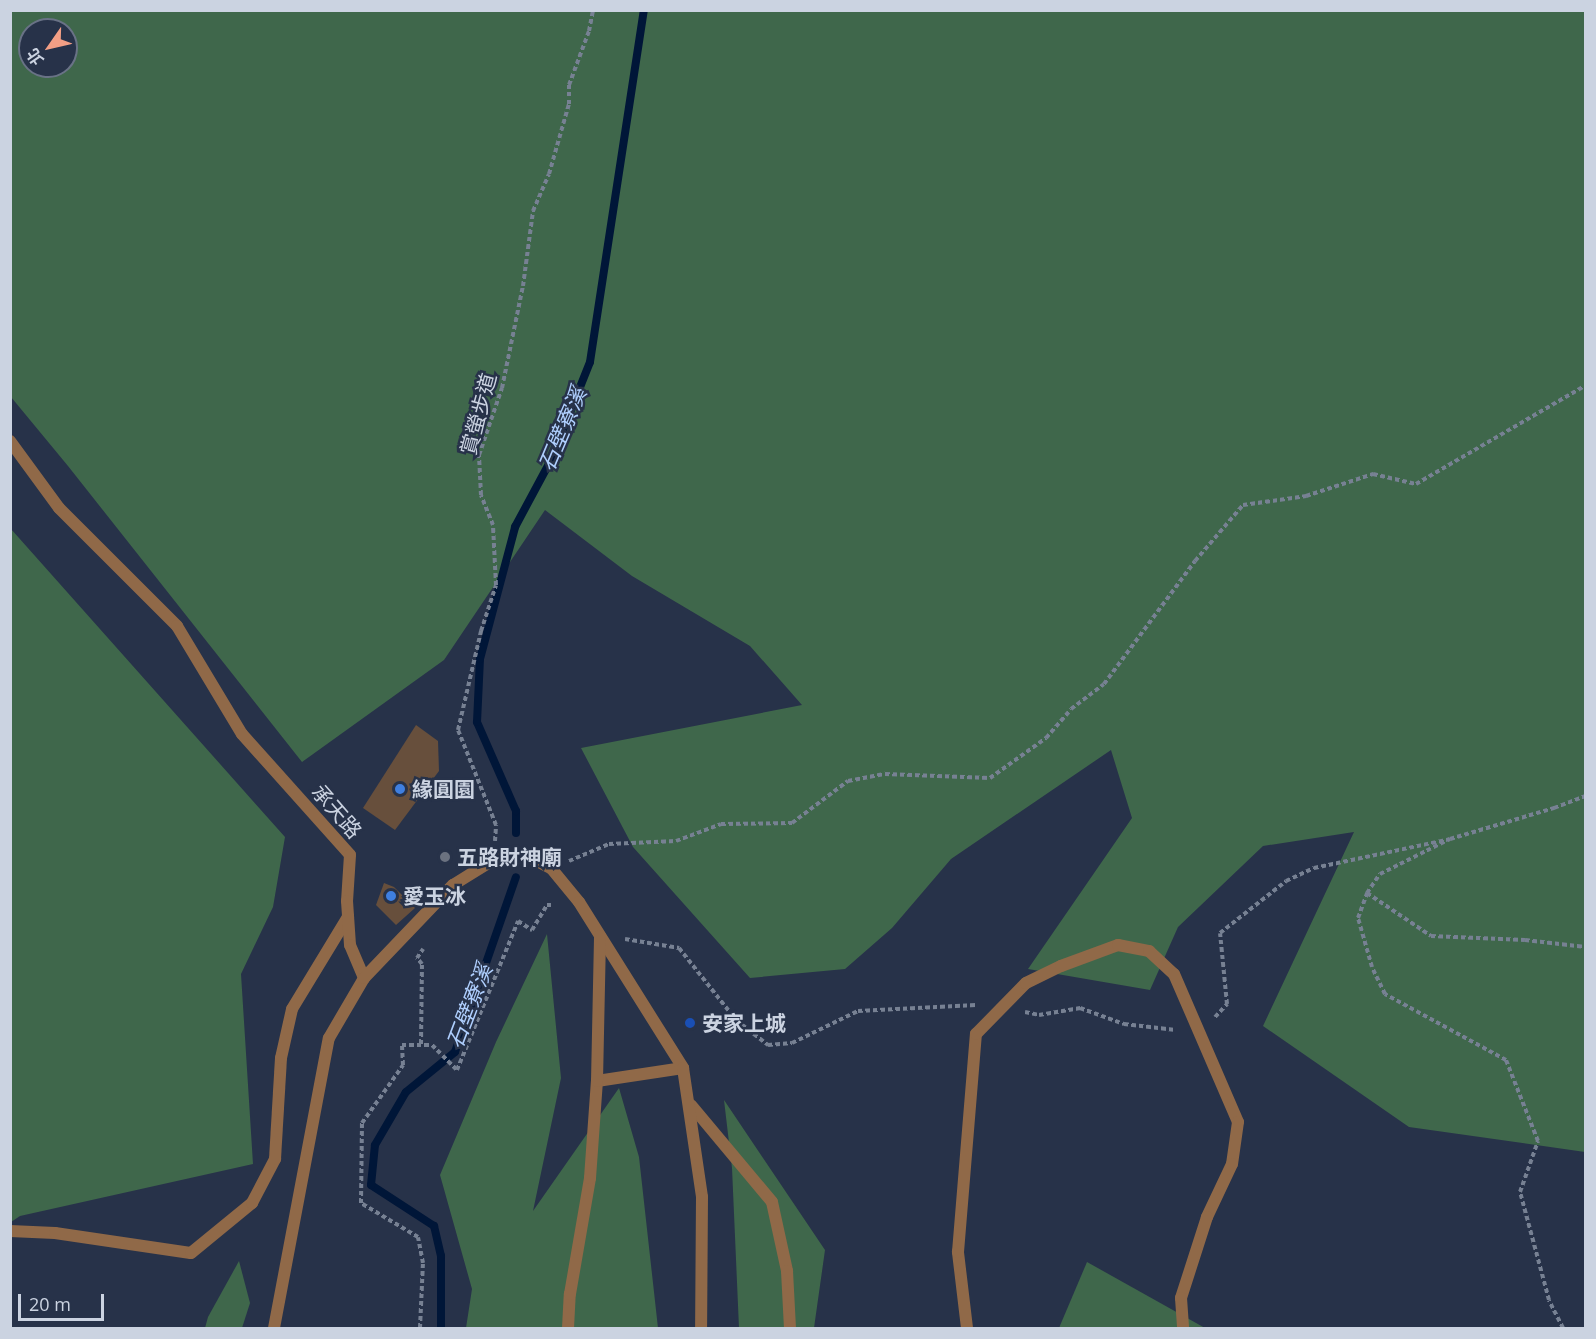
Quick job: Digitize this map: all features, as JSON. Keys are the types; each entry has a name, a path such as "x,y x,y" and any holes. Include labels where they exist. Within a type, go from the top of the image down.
{"street":[{"name":"承天路","path":"10,441 59,508 177,626 243,734 350,855 348,917 350,945 364,978"},
{"path":"274,1329 329,1038 364,978 453,885 495,860 529,857 551,868 579,902 683,1068 702,1197 701,1329"},
{"path":"10,1231 55,1233 191,1253 252,1203 275,1159 281,1058 292,1009 348,917"},
{"path":"568,1329 570,1294 590,1178 597,1081 600,934"},
{"path":"967,1329 958,1252 976,1034 1026,983 1061,966 1118,945 1149,951 1174,974 1238,1122 1232,1164 1207,1217 1181,1298 1183,1329"},
{"path":"597,1081 683,1068"},
{"path":"690,1104 772,1202 786,1271 790,1329"}],"path":[{"name":"賞螢步道","path":"495,860 496,825 458,730 481,631 496,585 494,525 481,495 479,455 502,388 523,286 533,211 549,174 569,105 569,85 589,31 593,10"},
{"path":"551,868 609,844 676,841 721,824 792,822 848,781 885,774 990,778 1046,738 1071,709 1104,684 1182,578 1244,505 1306,496 1373,474 1416,484 1586,385"},
{"path":"1563,1329 1550,1300 1520,1192 1538,1141 1506,1060 1385,994 1372,967 1358,918 1367,893 1380,874 1450,839 1554,808 1586,795"},
{"path":"1367,893 1431,936 1525,940 1586,947"},
{"path":"420,1329 423,1263 418,1237 361,1203 363,1123 403,1065 402,1045 432,1045 457,1070 518,921 532,930 546,906 579,902"},
{"path":"414,926 429,940 417,958 422,964 421,1044"}],"green space":[{"path":"10,11 1585,11 1585,1152 1409,1127 1263,1026 1354,832 1263,846 1178,927 1150,990 1028,969 1132,818 1111,750 951,859 892,928 845,969 750,978 633,847 581,748 802,705 750,646 632,576 545,510 444,660 302,762 11,397"},
{"path":"11,529 285,837 273,907 241,974 253,1164 20,1216 11,1222"},
{"path":"547,934 561,1078 533,1211 619,1088 639,1157 658,1328 466,1328 472,1289 440,1175 496,1042"},
{"path":"724,1100 825,1250 814,1328 739,1328 732,1168"},
{"path":"239,1261 250,1303 242,1328 205,1328 208,1317"},
{"path":"1087,1262 1205,1328 1059,1328"}],"building":[{"name":"緣圓園","path":"416,725 438,741 439,771 395,830 363,808"},
{"name":"愛玉冰","path":"384,883 394,887 415,908 396,925 376,905"}],"waterway":[{"name":"石壁寮溪","path":"516,833 516,811 477,722 480,659 515,527 551,460 590,362 644,10"},
{"name":"石壁寮溪","path":"441,1328 441,1256 434,1226 371,1185 375,1145 406,1092 455,1052 516,877"}],"place":[{"name":"緣圓園","path":"400,789"},
{"name":"五路財神廟","path":"445,857"},
{"name":"愛玉冰","path":"391,896"},
{"name":"安家上城","path":"690,1023"}]}
